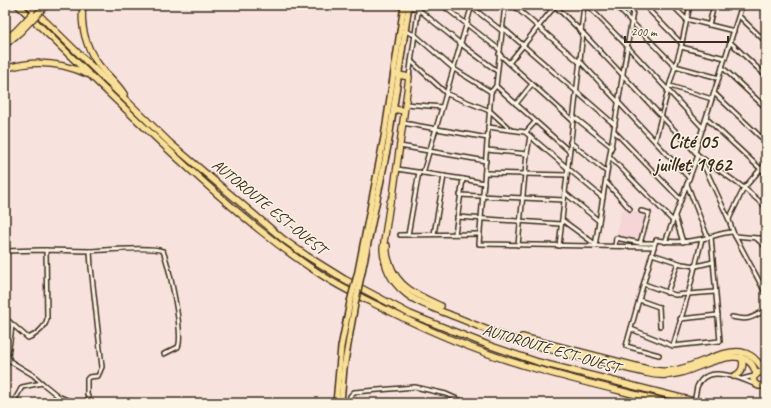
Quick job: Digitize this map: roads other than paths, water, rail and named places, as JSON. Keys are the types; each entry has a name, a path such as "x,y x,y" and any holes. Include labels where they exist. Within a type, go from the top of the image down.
{"highway":[{"path":"14,5 28,15"},
{"name":"AUTOROUTE EST-OUEST","path":"18,5 168,151 242,216 294,256 329,279 406,320 447,338 487,353 543,371 669,403"},
{"name":"AUTOROUTE EST-OUEST","path":"29,5 170,143 262,222 307,256 344,279 416,316 488,345 544,363 701,403"},
{"path":"18,31 41,5"},
{"path":"5,44 46,5"},
{"path":"83,5 82,21 87,44 98,64 120,88 129,103"},
{"path":"5,69 30,64 46,64 68,67 90,75"},
{"path":"397,75 409,77 393,193 383,242 383,257 390,276 397,286 405,293 417,300 509,338 652,374 665,376 688,371 722,359 741,357 751,362 755,375 754,381 766,390"},
{"path":"394,109 404,111"},
{"path":"393,193 394,198 386,250 388,259 393,272 404,286 426,299 508,333 647,369 660,371 676,370 726,353 740,352 751,356 760,364 766,374"},
{"path":"734,376 739,373 742,367 741,357"},
{"path":"755,375 760,372 766,374"}],"main road":[{"path":"336,403 341,347 353,303 385,161 394,109 402,30 407,6"},
{"path":"360,272 384,137 397,75"},
{"path":"341,403 353,303"}],"street":[{"path":"442,5 500,50"},
{"path":"513,5 579,61 689,178"},
{"path":"559,246 584,5"},
{"path":"587,5 703,128"},
{"path":"615,5 675,66 719,78"},
{"path":"595,245 634,5"},
{"path":"644,5 681,45 725,58"},
{"path":"672,5 686,19 734,31"},
{"path":"655,141 681,45 690,5"},
{"path":"710,25 714,5"},
{"path":"695,152 742,5"},
{"path":"761,5 766,10"},
{"path":"407,6 419,7 461,44 497,71"},
{"path":"408,235 421,173 447,94 471,6 524,46 615,125"},
{"path":"504,6 496,86 491,92 479,244 559,246 655,245"},
{"path":"509,63 524,46 554,6 582,33 699,156 744,188 766,207"},
{"path":"409,77 419,7"},
{"path":"739,16 766,42"},
{"path":"402,30 415,35 454,69 491,92"},
{"path":"730,42 766,76"},
{"path":"499,54 573,121"},
{"path":"411,61 447,94 490,111 511,130"},
{"path":"722,67 766,108"},
{"path":"516,104 532,84"},
{"path":"496,86 569,151"},
{"path":"670,86 712,99"},
{"path":"714,93 766,142"},
{"path":"405,104 442,107"},
{"path":"573,116 612,147"},
{"path":"706,118 766,174"},
{"path":"526,132 535,122"},
{"path":"403,123 488,138"},
{"path":"488,128 526,132 603,198"},
{"path":"614,131 681,200"},
{"path":"518,245 530,136"},
{"path":"570,142 607,172"},
{"path":"400,146 486,161"},
{"path":"486,150 527,154"},
{"path":"665,242 689,178 699,156"},
{"path":"699,156 729,220 733,232 766,294"},
{"path":"610,157 673,221"},
{"path":"729,220 744,188 766,163"},
{"path":"396,169 484,183"},
{"path":"485,173 567,175"},
{"path":"434,234 444,176"},
{"path":"454,234 463,179"},
{"path":"606,182 630,209"},
{"path":"631,329 673,346 720,341 710,237 687,184"},
{"path":"565,193 599,221"},
{"path":"460,195 564,200"},
{"path":"640,243 649,213 641,210"},
{"path":"457,217 561,224"},
{"path":"675,217 683,242"},
{"path":"562,220 595,245"},
{"path":"659,355 626,346 656,240 665,242 683,242 733,232"},
{"path":"400,235 480,234"},
{"path":"735,236 766,238"},
{"path":"614,246 616,238 655,245"},
{"path":"757,238 766,248"},
{"path":"673,346 696,266 702,239"},
{"path":"5,320 28,338 46,324 46,250"},
{"path":"5,251 162,250 176,306 180,339 178,347 164,354"},
{"path":"90,251 92,282 102,367 98,376 87,379 87,394 90,403"},
{"path":"652,254 678,263 696,266 713,262"},
{"path":"667,293 678,263"},
{"path":"644,284 675,295 715,292"},
{"path":"639,300 659,307 660,326"},
{"path":"732,317 744,320 766,310"},
{"path":"680,319 718,315"},
{"path":"12,324 8,359 13,364 33,375 58,396 74,403"},
{"path":"694,403 697,387 703,378 710,375 718,374 734,376 761,385"},
{"path":"742,379 755,375"},
{"path":"13,403 22,387 42,383"},
{"path":"350,403 350,394 354,392 415,386 446,394 466,403"}],"district":[{"name":"Cité 05 juillet 1962","path":"693,152"}]}
